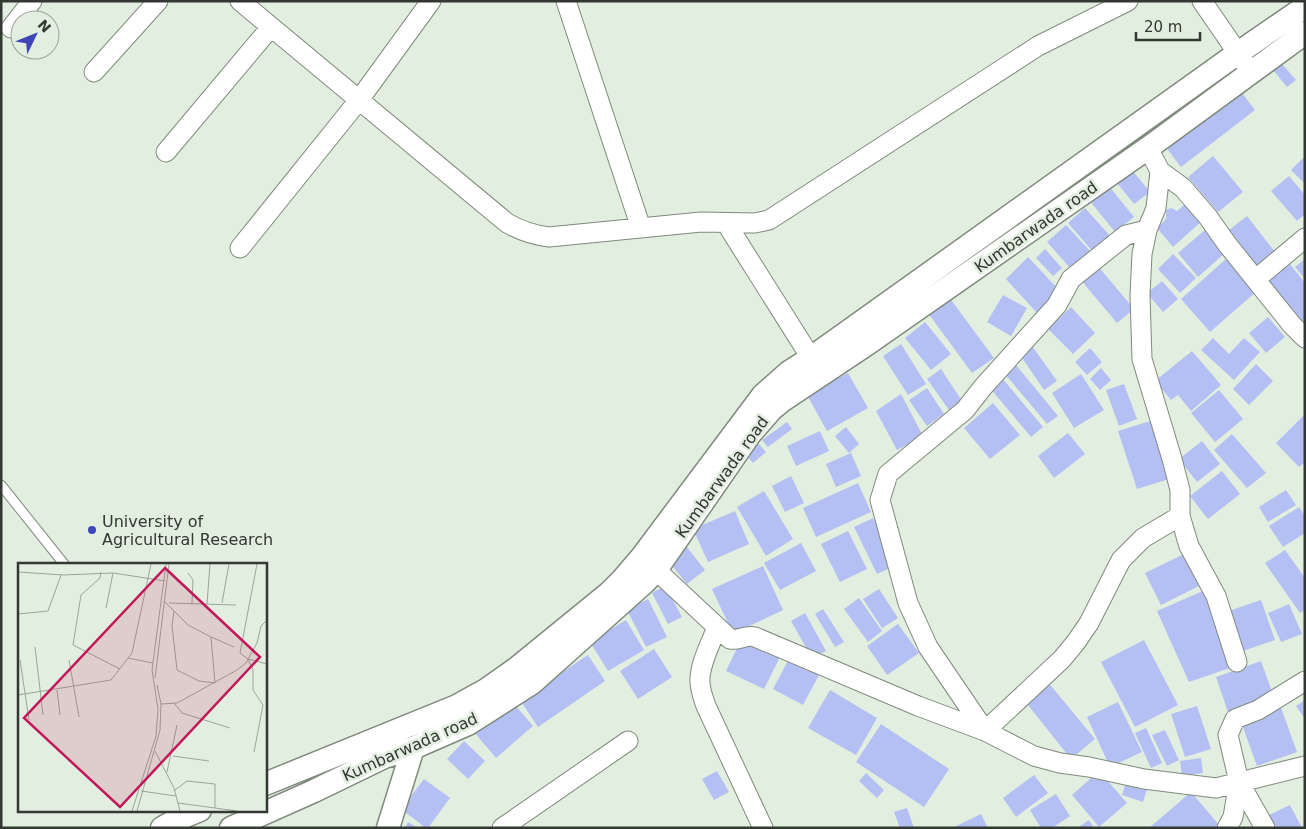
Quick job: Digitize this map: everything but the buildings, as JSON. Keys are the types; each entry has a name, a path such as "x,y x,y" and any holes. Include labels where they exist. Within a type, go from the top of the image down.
{"street":[{"path":"94,72 158,1"},
{"path":"240,1 507,223 519,230 549,237 701,222 755,224 769,220 1038,46 1128,1"},
{"path":"240,248 359,100 431,1"},
{"path":"566,1 641,228"},
{"path":"1202,1 1251,72"},
{"name":"Kumbarwada road","path":"266,784 457,706 486,690 517,668 609,593 623,579 641,558 763,395 789,372 1305,7"},
{"path":"166,152 270,27"},
{"name":"Kumbarwada road","path":"231,828 384,757 413,748 468,724 532,683 656,570 750,434 783,400 875,339 1148,148 1305,33"},
{"path":"1148,148 1160,171 1183,188 1208,217 1227,244 1292,325 1305,338"},
{"path":"1160,171 1156,208 1146,230 1142,254 1140,296 1142,359 1180,490 1180,516 1189,546 1216,596 1238,662"},
{"path":"726,223 811,358"},
{"path":"985,731 928,647 908,603 880,500 888,474 965,410 982,387 1057,305 1071,279 1126,235 1146,230"},
{"path":"1256,279 1305,238"},
{"path":"985,731 1062,659 1076,642 1089,623 1122,560 1143,538 1180,516"},
{"path":"656,570 730,639 755,637 918,706 985,731 1034,756 1060,763 1144,778 1216,788 1305,766"},
{"path":"717,628 703,666 700,678 701,690 706,706 763,828"},
{"path":"1265,828 1239,782 1228,736 1235,719 1258,710 1305,681"},
{"path":"502,828 628,741"},
{"path":"388,828 413,748"},
{"path":"1226,828 1233,817 1239,782"},
{"path":"162,828 195,812"}],"lane":[{"path":"1,485 63,563"}],"place":[{"name":"University of Agricultural Research","path":"92,530"}]}
